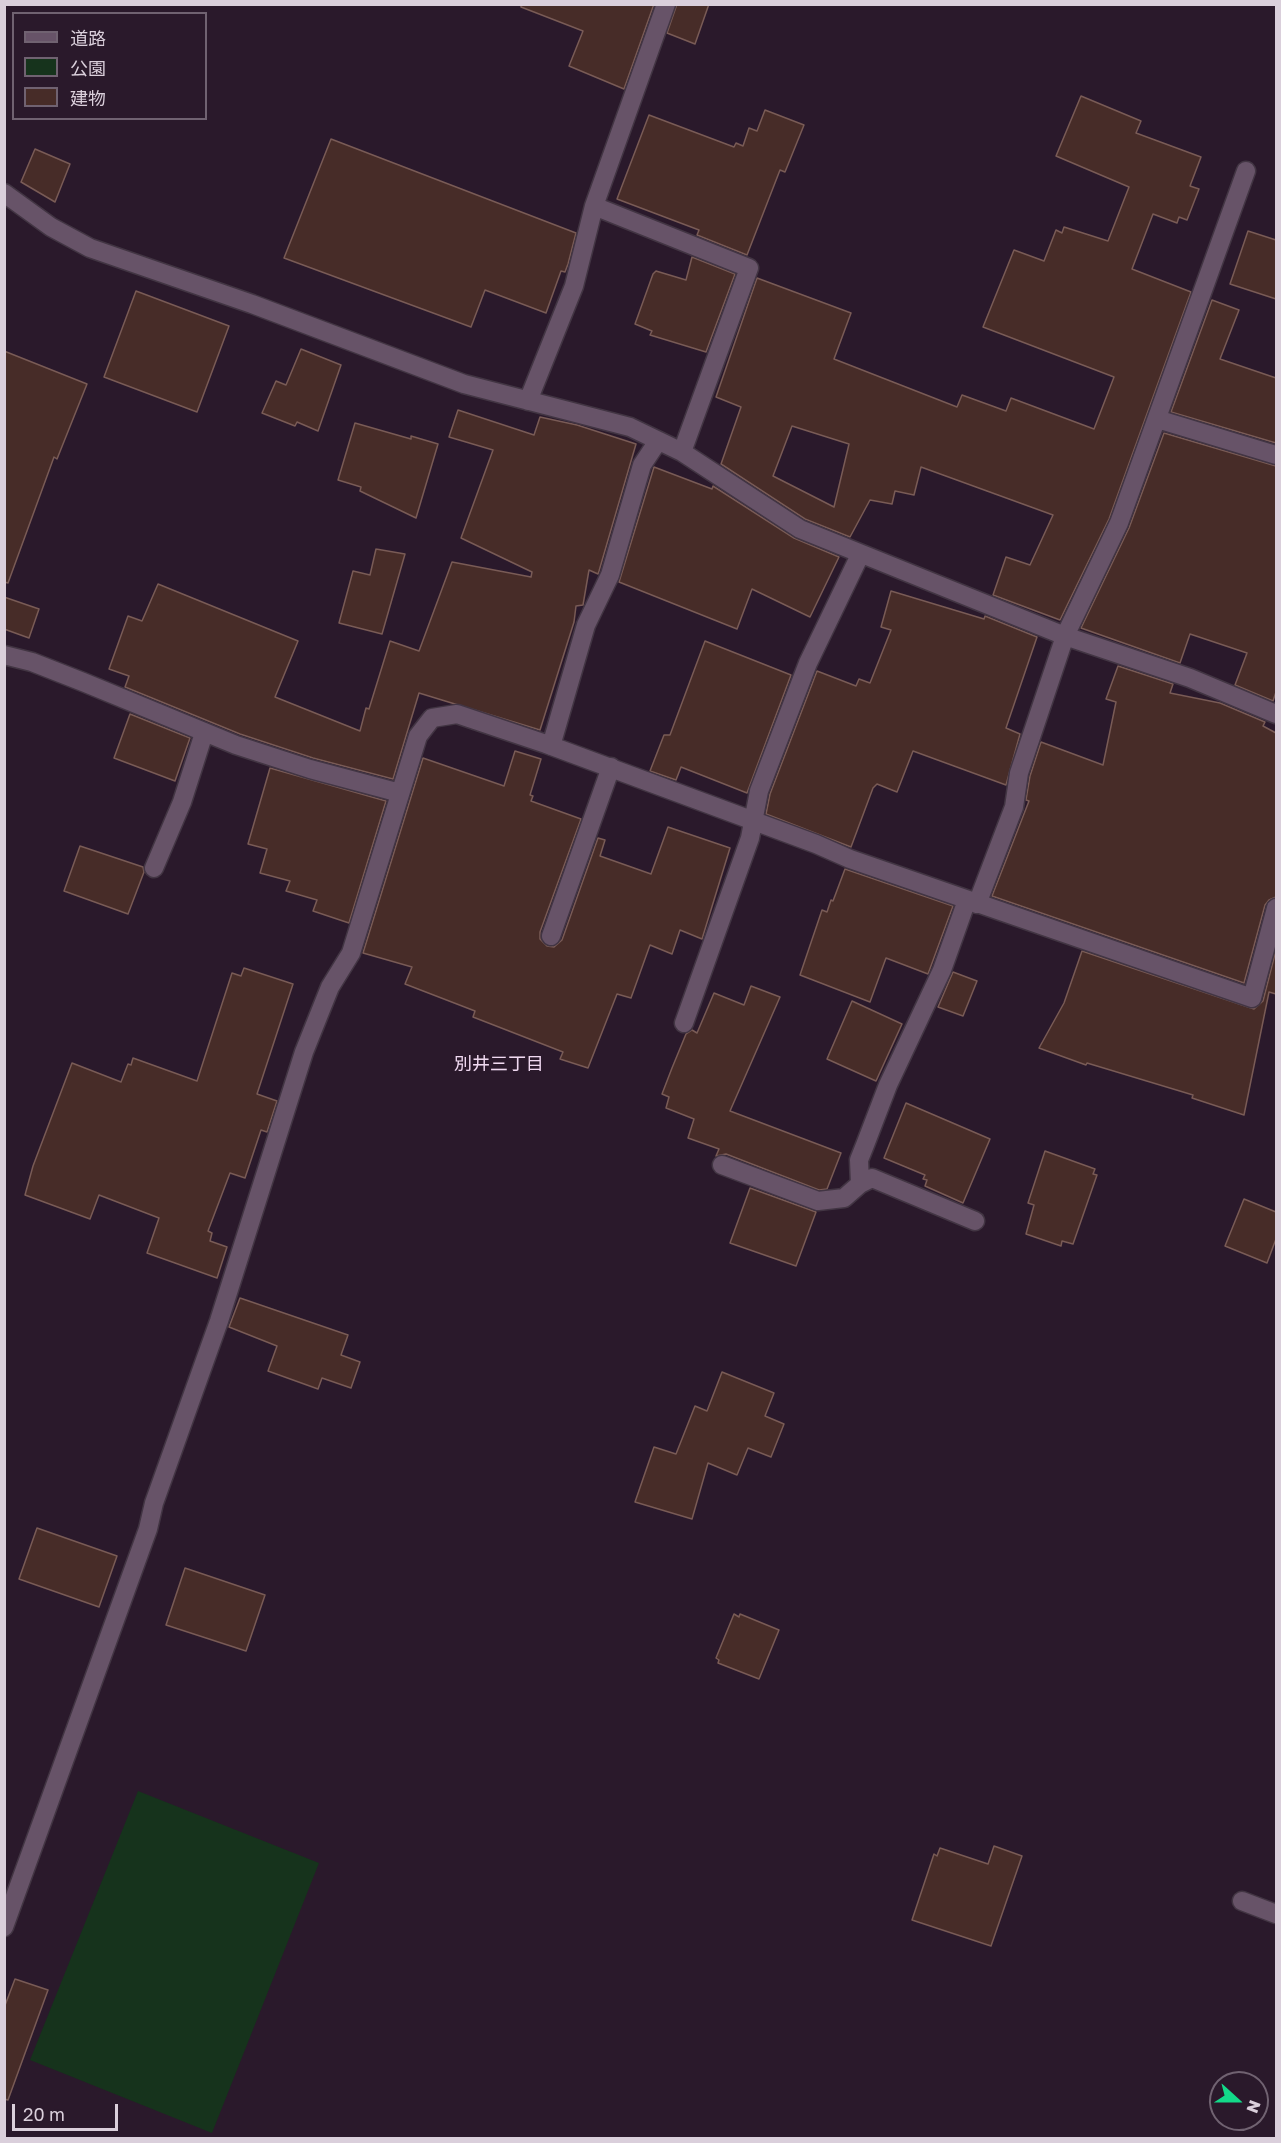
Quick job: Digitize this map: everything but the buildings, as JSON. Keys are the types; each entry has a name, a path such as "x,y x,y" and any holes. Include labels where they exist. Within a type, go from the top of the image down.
{"street":[{"path":"528,401 574,286 594,206 666,4"},
{"path":"860,1184 860,1160 888,1085 1014,807 1019,773 1065,636 1119,523 1246,171"},
{"path":"4,193 51,227 90,248 252,304 464,384 630,427 682,452 791,524 860,555 1065,636 1190,678 1276,714"},
{"path":"594,206 749,268 682,452"},
{"path":"1157,419 1276,455"},
{"path":"551,746 586,625 610,575 642,465 658,441"},
{"path":"684,1023 750,838 759,791 808,663 860,555"},
{"path":"4,655 63,674 204,733 310,770 400,792"},
{"path":"4,1927 219,1322 304,1052 330,987 351,953 418,736 432,718 457,714 551,746 752,820 850,860 1252,998 1276,908"},
{"path":"154,868 182,802 204,733"},
{"path":"551,936 611,767"},
{"path":"722,1165 818,1201 844,1198 860,1184 872,1178 975,1221"},
{"path":"1242,1901 1276,1914"}],"green space":[{"path":"138,1791 319,1863 212,2133 30,2060"}],"district":[{"name":"別井三丁目","path":"499,1064"}]}
